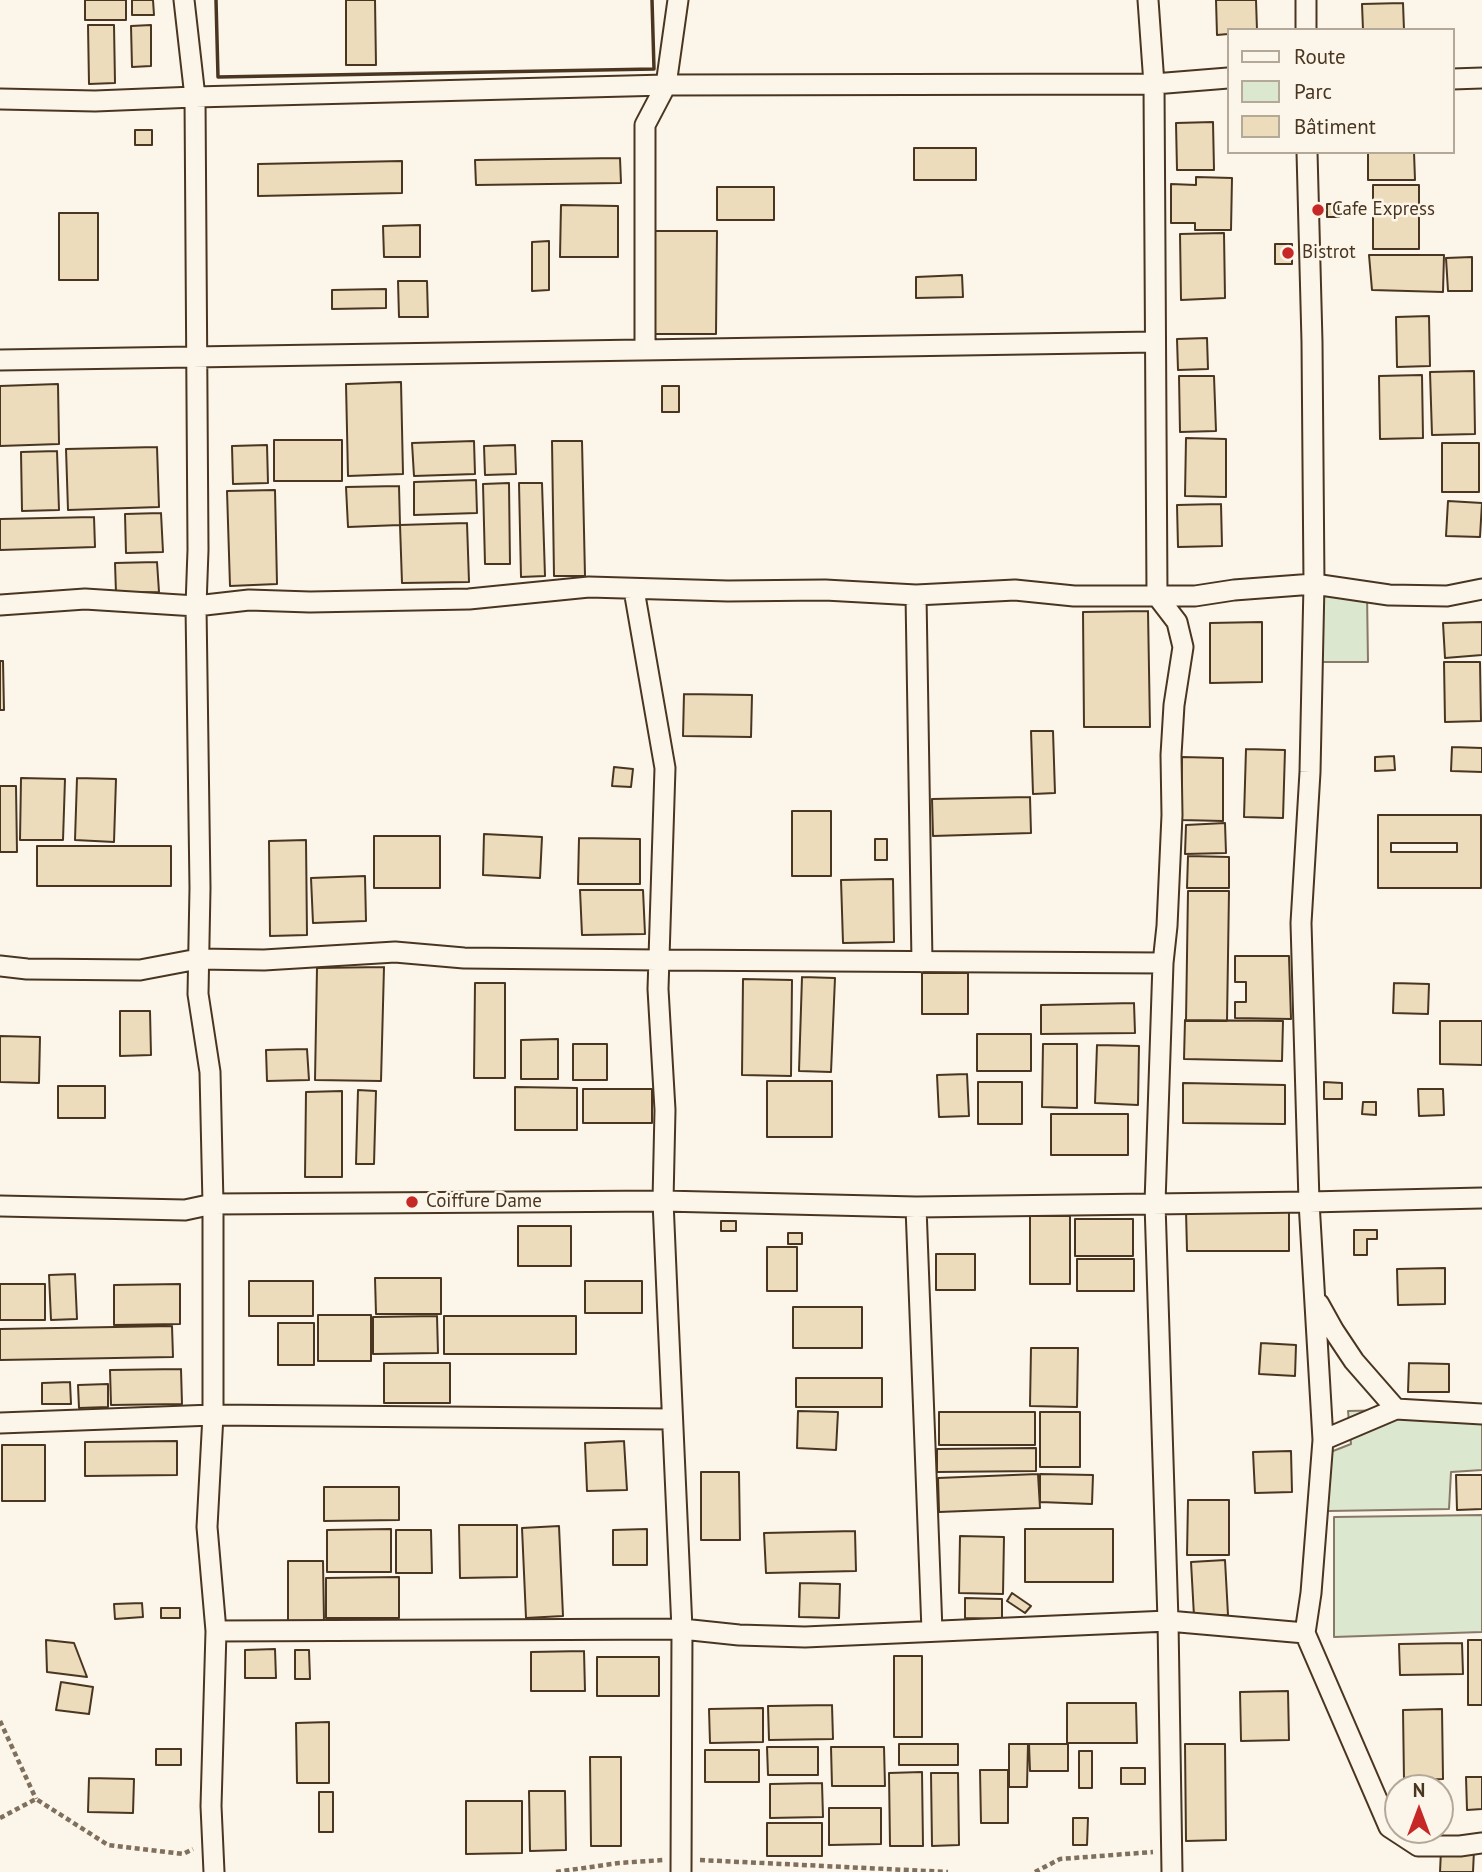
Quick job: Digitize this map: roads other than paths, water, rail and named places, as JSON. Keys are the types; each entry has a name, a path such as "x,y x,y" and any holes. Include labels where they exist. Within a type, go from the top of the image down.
{"street":[{"path":"184,0 195,97 196,606 200,888 198,994 210,1072 213,1203 214,1415 207,1527 216,1631 211,1806 214,1872"},
{"path":"645,349 645,125 666,85 678,0"},
{"path":"1148,0 1154,84 1157,596 1177,622 1183,647 1174,705 1171,754 1172,815 1163,963 1155,1203 1168,1621 1172,1872"},
{"path":"1306,0 1306,28"},
{"path":"0,99 95,101 666,85 1154,84 1226,78"},
{"path":"1454,79 1482,78"},
{"path":"1307,154 1314,584 1310,772 1301,923 1309,1202 1323,1440 1311,1593 1305,1633 1389,1827 1418,1846 1482,1843"},
{"path":"0,360 1154,342"},
{"path":"0,605 85,599 196,606 249,600 310,602 469,599 589,587 634,590 825,590 916,595 1015,590 1074,596 1195,596 1314,584 1389,595 1447,596 1482,589"},
{"path":"634,590 665,768 665,827 658,961 665,1110 663,1200 682,1629 682,1865"},
{"path":"916,595 922,962"},
{"path":"0,966 27,969 140,970 198,959 276,960 395,952 464,958 658,961 1163,963"},
{"path":"0,1206 184,1210 213,1203 663,1200 916,1207 1482,1198"},
{"path":"916,1207 932,1631"},
{"path":"1315,1297 1354,1361 1396,1409"},
{"path":"1323,1440 1396,1409 1482,1414"},
{"path":"0,1423 214,1415 672,1419"},
{"path":"216,1631 682,1629 739,1635 805,1637 1168,1621 1305,1633"}],"place":[{"name":"Cafe Express","path":"1318,210"},
{"name":"Bistrot","path":"1288,253"},
{"name":"Coiffure Dame","path":"412,1202"}]}
